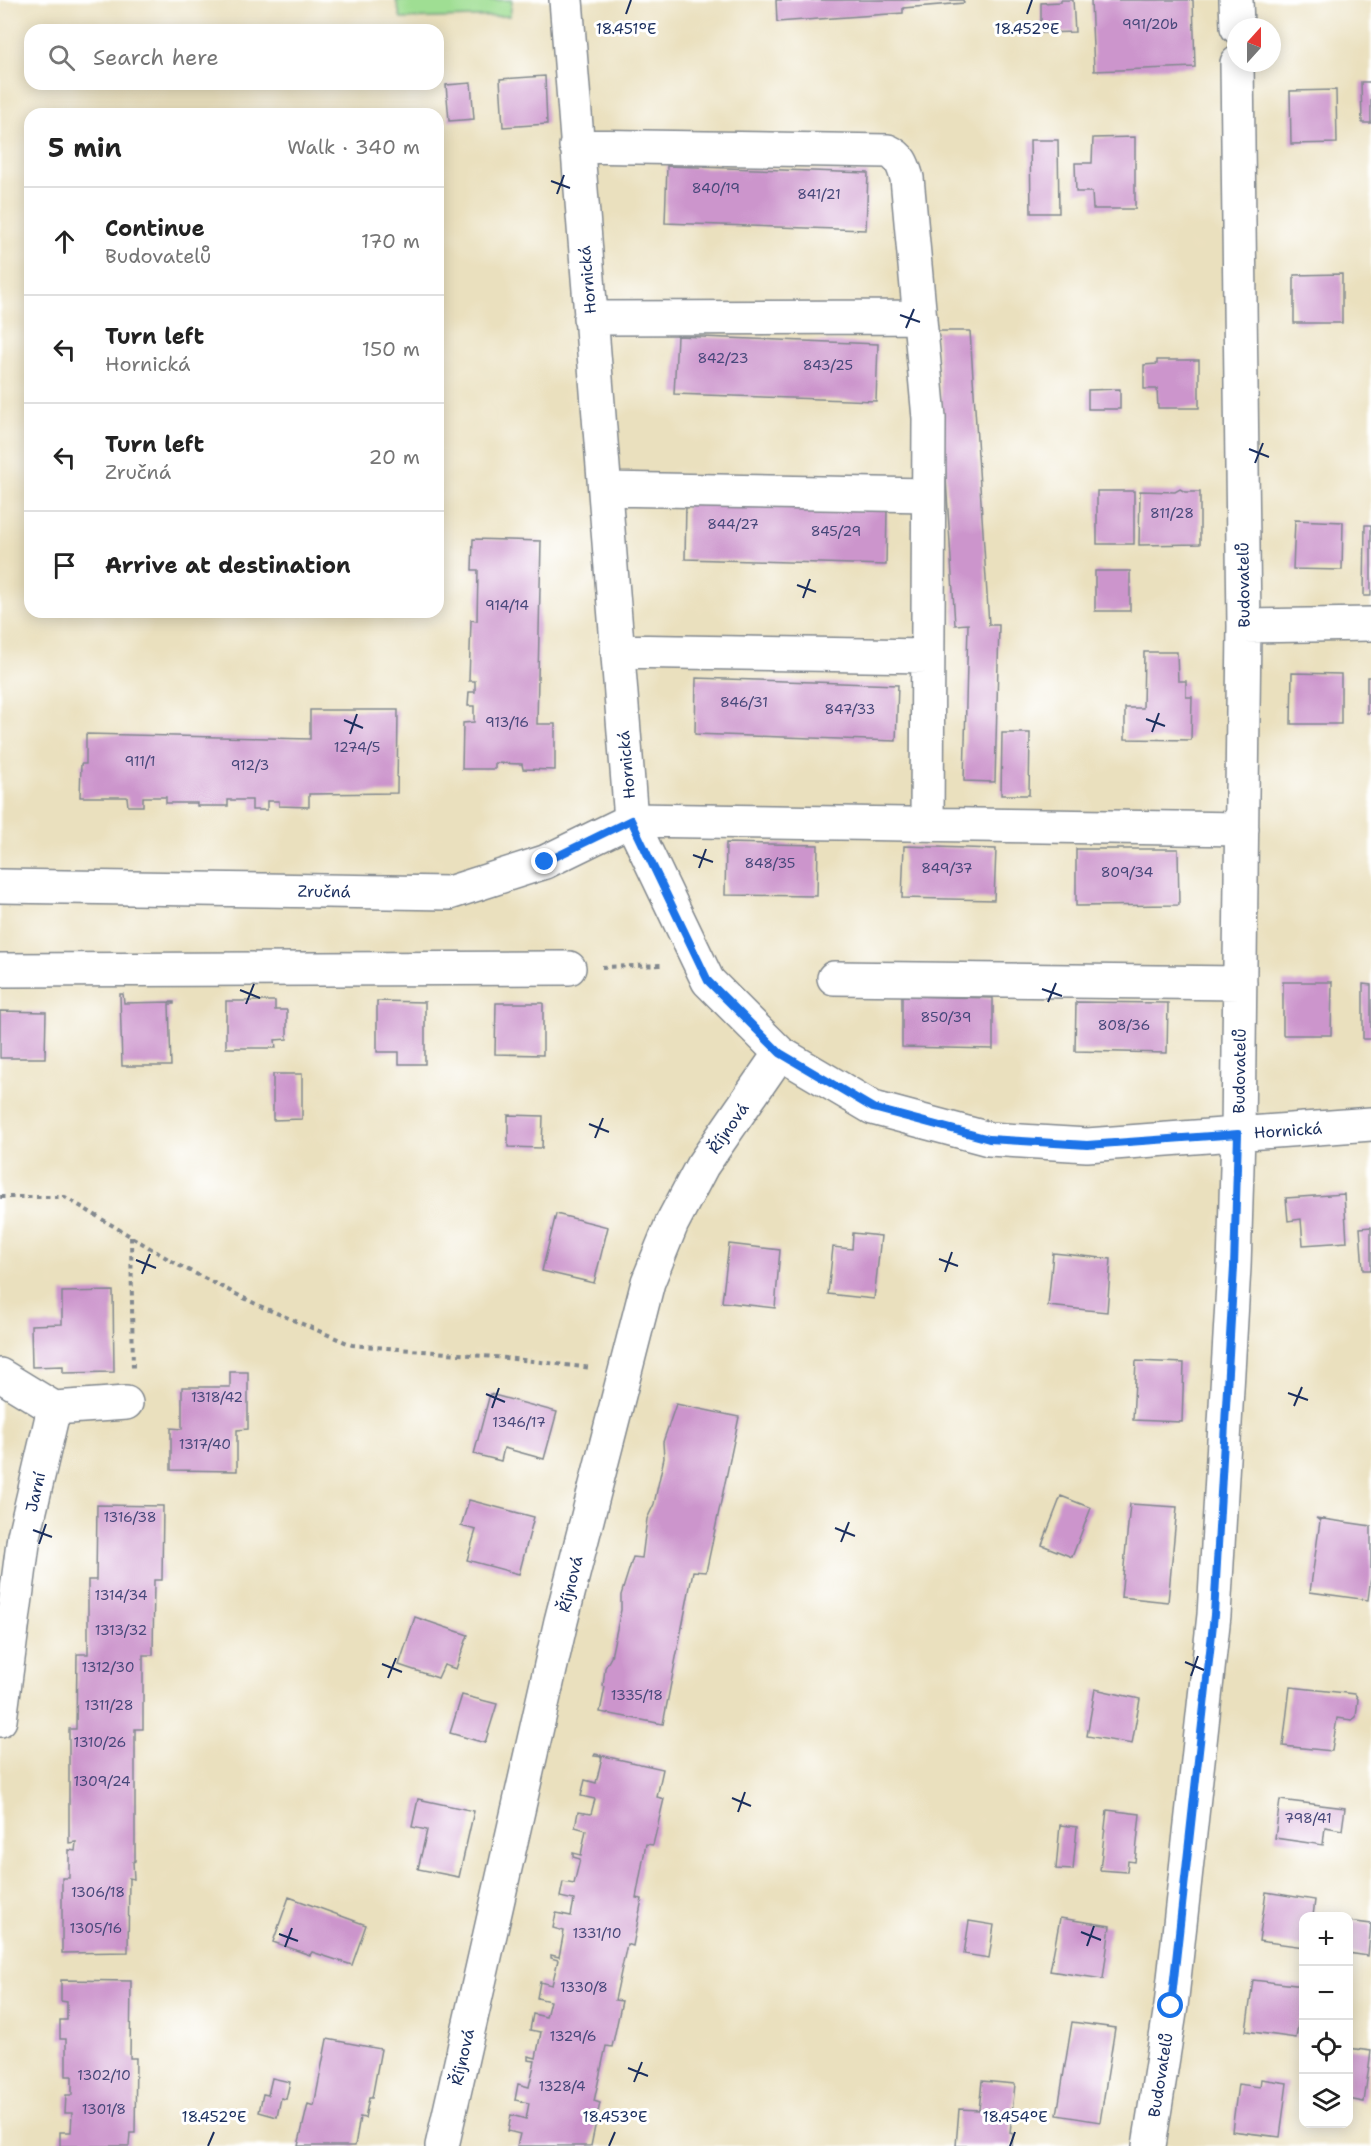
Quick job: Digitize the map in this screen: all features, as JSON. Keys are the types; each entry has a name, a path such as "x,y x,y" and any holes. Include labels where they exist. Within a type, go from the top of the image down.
{"street":[{"name":"Hornická","path":"566,0 631,820 708,981 780,1053 873,1108 989,1139 1087,1145 1371,1124"},
{"path":"1236,0 1237,18"},
{"name":"Budovatelů","path":"1149,2146 1171,2006 1214,1615 1234,1267 1238,1134 1244,626 1237,72"},
{"path":"576,146 888,151 897,155 902,163 906,178 929,418 927,824"},
{"path":"590,318 920,317"},
{"path":"606,489 927,495"},
{"path":"1244,626 1371,624"},
{"path":"617,651 927,656"},
{"path":"631,820 1242,829"},
{"name":"Zručná","path":"1,888 449,893 545,862 631,820"},
{"path":"0,970 569,969"},
{"path":"834,978 1240,983"},
{"name":"Říjnová","path":"442,2146 561,1621 648,1282 672,1223 702,1166 780,1053"},
{"path":"0,1375 54,1408 126,1403"},
{"name":"Jarní","path":"0,1720 24,1536 54,1408"}],"path":[{"path":"569,969 699,962"},
{"path":"0,1197 65,1197 180,1266 260,1306 352,1345 506,1358 625,1373"},
{"path":"126,1403 133,1384 131,1237"}],"green space":[{"path":"396,0 512,0 510,16 401,19"}],"building":[{"path":"776,0 963,0 964,3 903,8 903,13 777,22"},
{"path":"1061,0 1073,0 1075,32 1041,33 1041,3 1061,2"},
{"path":"1091,0 1193,0 1195,67 1094,71"},
{"path":"545,76 547,124 503,127 500,79"},
{"path":"1361,82 1371,82 1371,123 1362,123"},
{"path":"471,83 474,119 449,121 446,85"},
{"path":"1336,90 1337,143 1291,144 1290,91"},
{"path":"1135,137 1135,209 1093,209 1092,192 1076,192 1075,163 1092,163 1093,138"},
{"path":"1030,140 1058,140 1059,213 1031,213"},
{"path":"667,166 868,173 866,230 665,223"},
{"path":"1342,274 1342,323 1294,323 1294,275"},
{"path":"937,331 970,331 989,625 999,625 995,782 964,781 968,624 955,625"},
{"path":"677,336 878,344 876,401 674,394"},
{"path":"1157,360 1199,360 1199,408 1158,408 1157,389 1144,389 1144,365 1157,364"},
{"path":"1120,389 1120,409 1088,409 1088,390"},
{"path":"1180,489 1185,492 1200,492 1200,544 1139,545 1140,491 1175,492"},
{"path":"1097,491 1134,491 1134,544 1097,544"},
{"path":"686,503 887,509 886,565 685,559"},
{"path":"1295,520 1343,522 1342,570 1293,569"},
{"path":"1365,525 1371,525 1371,596 1364,596"},
{"path":"473,539 541,541 537,724 555,724 555,770 523,769 522,764 495,763 495,769 462,769 463,723 474,722 474,706 468,706 469,692 475,692 475,681 469,681 471,620 477,621 478,570 472,570"},
{"path":"1095,571 1130,571 1130,611 1095,611"},
{"path":"1144,652 1177,652 1178,681 1186,681 1186,697 1192,697 1191,740 1125,739 1125,708 1143,708"},
{"path":"1292,673 1341,674 1341,724 1291,724"},
{"path":"1367,677 1371,677 1371,713 1367,713"},
{"path":"696,678 898,685 896,741 695,734"},
{"path":"310,710 398,710 397,793 309,794 309,807 279,806 279,801 267,801 267,810 252,810 252,800 228,800 228,806 197,806 197,803 166,803 166,797 143,797 143,806 128,806 127,797 80,797 81,764 86,764 86,734 310,739"},
{"path":"1002,733 1030,733 1029,795 1001,795"},
{"path":"726,843 818,845 817,896 725,895"},
{"path":"904,846 996,849 994,900 902,898"},
{"path":"1076,849 1178,849 1179,905 1076,906"},
{"path":"1283,982 1332,982 1331,1035 1283,1035"},
{"path":"1363,984 1371,985 1371,1039 1363,1039"},
{"path":"120,994 123,994 124,1003 174,1002 174,1004 169,1004 171,1066 122,1066"},
{"path":"902,996 993,998 993,1049 902,1047"},
{"path":"226,1001 275,1001 275,1010 287,1010 287,1039 275,1040 276,1048 226,1048"},
{"path":"377,1001 425,1002 425,1064 399,1064 399,1052 377,1052"},
{"path":"1076,1002 1168,1003 1167,1053 1075,1051"},
{"path":"496,1003 543,1003 543,1055 495,1054"},
{"path":"0,1011 46,1012 45,1058 0,1058"},
{"path":"273,1074 302,1074 302,1119 273,1120"},
{"path":"508,1115 543,1116 542,1148 508,1147"},
{"path":"1344,1194 1347,1242 1303,1245 1301,1219 1288,1221 1286,1198"},
{"path":"556,1214 608,1227 594,1283 542,1271"},
{"path":"1371,1227 1371,1270 1363,1270 1360,1228"},
{"path":"853,1233 881,1236 874,1299 828,1294 833,1247 852,1249"},
{"path":"729,1244 780,1250 775,1308 722,1302"},
{"path":"1053,1253 1111,1259 1107,1312 1048,1306"},
{"path":"113,1291 114,1372 63,1373 63,1366 32,1367 31,1325 62,1324 62,1292"},
{"path":"1136,1361 1184,1363 1182,1422 1133,1420"},
{"path":"230,1372 248,1372 248,1429 237,1430 237,1471 171,1470 171,1428 182,1429 182,1387 230,1387"},
{"path":"490,1394 557,1412 544,1459 504,1448 501,1461 474,1454"},
{"path":"676,1404 739,1417 706,1572 693,1571 663,1724 600,1712 605,1687 603,1686 605,1668 611,1657 621,1610 621,1595 633,1557 642,1558 647,1519 654,1504 664,1458 663,1442"},
{"path":"1061,1496 1091,1508 1072,1557 1042,1545"},
{"path":"469,1500 534,1517 519,1574 467,1560 476,1530 461,1526"},
{"path":"1130,1504 1177,1507 1168,1602 1121,1597"},
{"path":"97,1505 163,1506 162,1580 154,1580 153,1655 143,1655 143,1729 135,1729 135,1861 133,1862 134,1879 129,1878 128,1952 62,1953 62,1878 69,1878 69,1850 75,1851 76,1842 69,1843 69,1729 76,1729 77,1654 88,1654 88,1580 96,1580"},
{"path":"1316,1518 1371,1526 1371,1577 1368,1600 1310,1592 1320,1521"},
{"path":"415,1617 468,1635 456,1669 444,1665 438,1678 399,1665"},
{"path":"1290,1687 1355,1694 1358,1699 1356,1717 1352,1720 1337,1718 1332,1751 1283,1746"},
{"path":"1095,1689 1140,1699 1132,1744 1087,1736"},
{"path":"462,1695 497,1704 485,1743 450,1733"},
{"path":"595,1754 663,1769 657,1797 664,1799 653,1845 646,1844 636,1898 642,1899 633,1946 627,1944 615,2000 622,2001 612,2047 606,2046 594,2101 600,2103 591,2146 517,2146 520,2134 508,2131 511,2115 526,2119 529,2103 515,2100 518,2084 529,2087 535,2061 528,2060 528,2056 536,2058 541,2032 530,2030 533,2014 546,2017 550,2001 537,1998 540,1982 552,1985 558,1960 551,1958 551,1955 559,1957 564,1931 553,1928 556,1913 571,1916 574,1900 560,1897 563,1882 574,1884 580,1859 573,1857 573,1853 581,1855 586,1830 575,1827 578,1812 591,1814 595,1799 581,1796 585,1780 596,1783 602,1757 594,1756"},
{"path":"418,1799 474,1811 459,1877 418,1869 427,1830 412,1827"},
{"path":"1280,1800 1345,1808 1342,1830 1325,1827 1323,1845 1275,1838"},
{"path":"1107,1810 1140,1814 1135,1862 1128,1861 1127,1872 1100,1870"},
{"path":"1060,1825 1077,1827 1073,1870 1056,1869"},
{"path":"1266,1892 1315,1900 1314,1912 1299,1912 1299,1946 1259,1941"},
{"path":"289,1897 366,1925 352,1965 312,1952 310,1955 273,1942"},
{"path":"1060,1918 1110,1926 1103,1979 1050,1971"},
{"path":"969,1921 994,1925 989,1958 964,1954"},
{"path":"1353,1922 1371,1924 1368,1956 1353,1954"},
{"path":"61,1980 131,1981 130,2058 136,2058 135,2133 130,2133 129,2146 60,2146 60,2132 71,2132 72,2113 65,2113 66,2095 72,2095 72,2076 66,2076 66,2039 60,2039 60,2020 67,2020 67,2002 61,2001"},
{"path":"1253,1980 1299,1985 1299,2018 1296,2038 1246,2031"},
{"path":"1072,2022 1115,2028 1100,2122 1057,2115"},
{"path":"327,2039 381,2049 372,2098 369,2098 365,2118 360,2117 355,2146 298,2146 308,2104 314,2106"},
{"path":"1353,2049 1371,2051 1364,2102 1353,2100"},
{"path":"272,2078 290,2082 286,2099 281,2098 277,2117 259,2112 263,2094 268,2095"},
{"path":"1261,2079 1287,2083 1280,2137 1232,2131 1238,2084 1260,2087"},
{"path":"982,2081 1015,2084 1010,2133 1013,2134 1012,2146 956,2146 959,2109 979,2110"}],"route":[{"path":"545,862 631,820 708,981 780,1053 873,1108 989,1139 1087,1145 1238,1134 1234,1267 1214,1615 1171,2006"}]}
